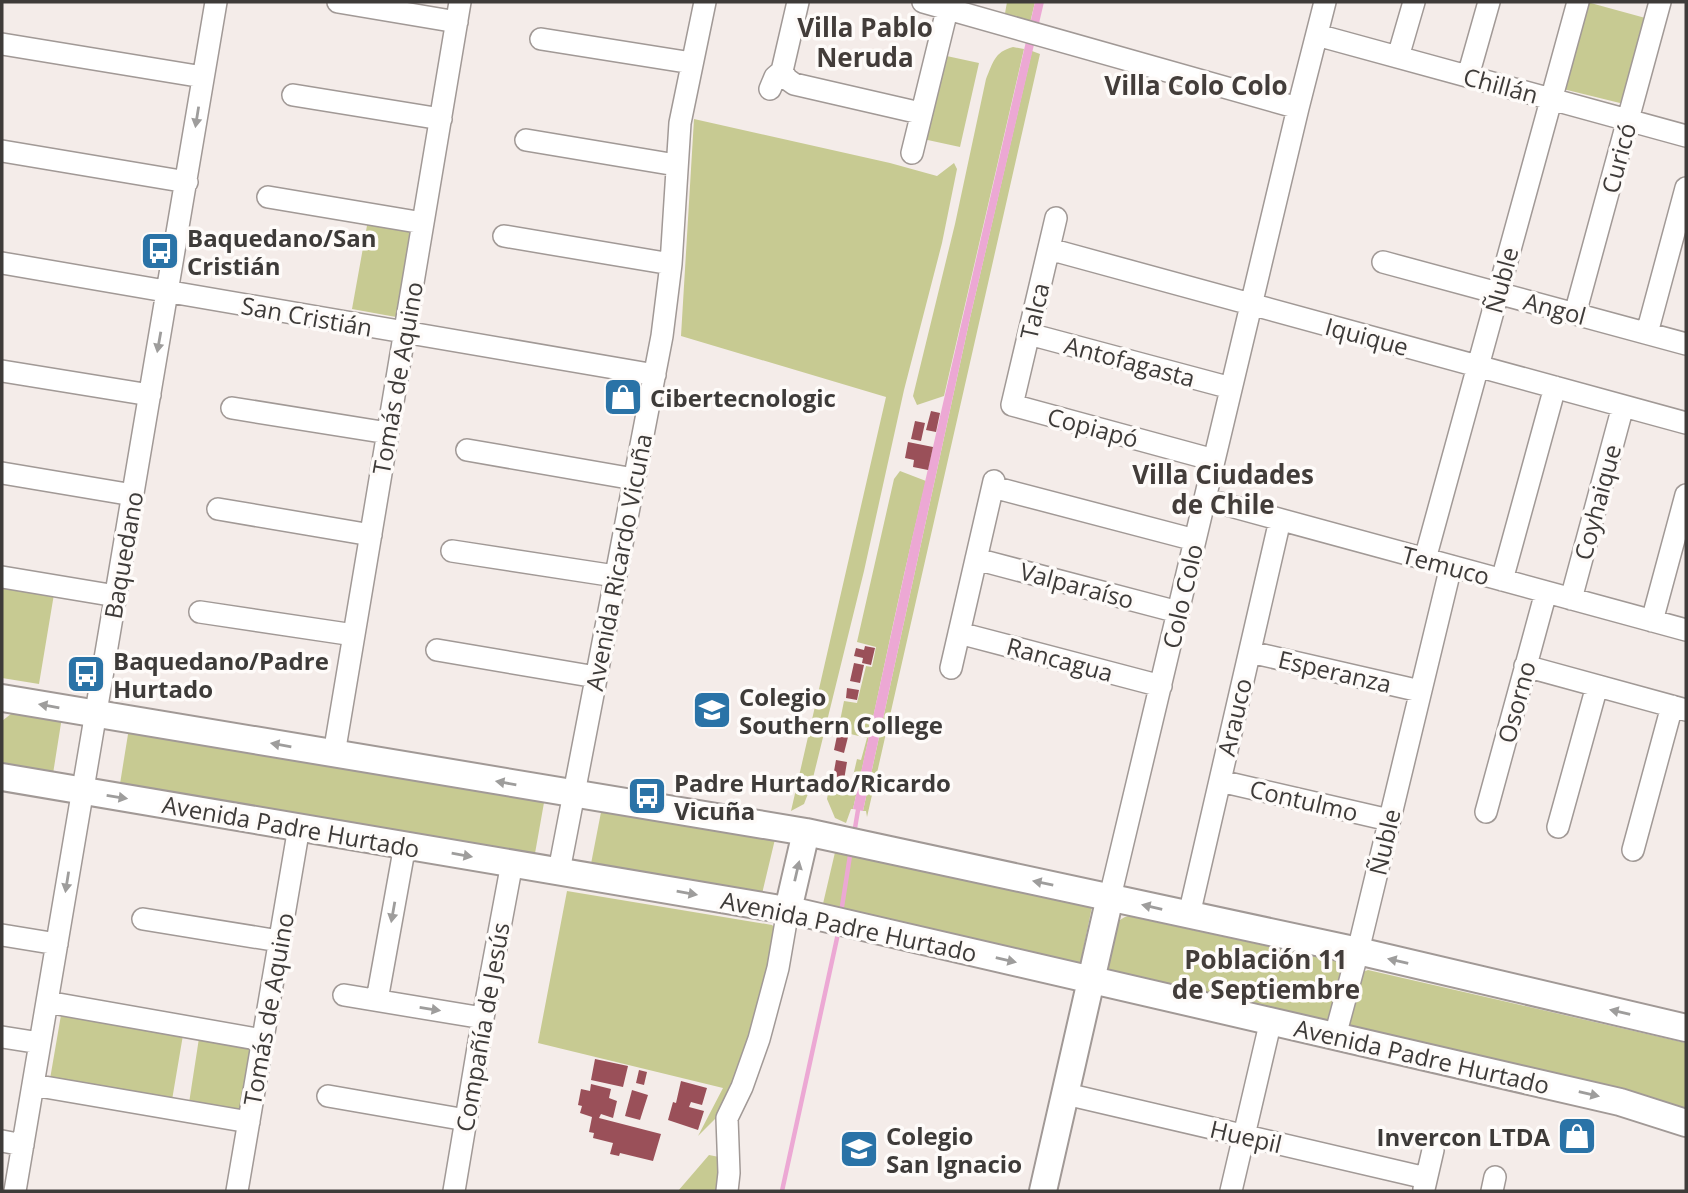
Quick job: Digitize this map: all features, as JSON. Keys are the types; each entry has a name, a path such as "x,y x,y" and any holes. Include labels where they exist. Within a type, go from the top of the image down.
{"main road":[{"path":"7,704 96,714 806,832 1358,951 1686,1028"},
{"name":"Avenida Padre Hurtado","path":"2,777 837,920 1620,1102 1686,1123"},
{"path":"788,910 806,832"},
{"name":"Colo Colo","path":"1043,1191 1110,897"}],"street":[{"name":"Baquedano","path":"15,1191 12,1143 33,1084 216,2"},
{"path":"338,2 459,12"},
{"name":"Avenida Ricardo Vicuña","path":"559,871 662,336 671,264 680,123 705,2"},
{"path":"770,89 775,77 782,71 798,2"},
{"path":"923,2 948,5 1033,34 1298,108"},
{"path":"1398,57 1414,2"},
{"path":"1468,76 1489,2"},
{"name":"Ñuble","path":"1425,559 1578,2"},
{"name":"Curicó","path":"1575,314 1660,2"},
{"name":"Colo Colo","path":"1110,897 1317,35 1319,3"},
{"path":"912,153 948,5"},
{"name":"Tomás de Aquino","path":"334,754 459,12"},
{"name":"Chillán","path":"1317,35 1686,136"},
{"path":"541,39 692,63"},
{"path":"2,44 204,77"},
{"path":"782,71 794,84 920,113"},
{"path":"293,95 441,119"},
{"path":"526,141 676,165"},
{"path":"2,151 187,182"},
{"path":"1647,333 1686,188"},
{"path":"268,197 423,223"},
{"name":"Talca","path":"1012,405 1056,218"},
{"path":"504,236 671,264"},
{"name":"Iquique","path":"1049,249 1686,423"},
{"name":"Angol","path":"1383,262 1686,344"},
{"name":"San Cristián","path":"2,263 655,375"},
{"name":"Antofagasta","path":"1029,334 1231,388"},
{"path":"2,371 150,395"},
{"path":"1502,580 1555,387"},
{"name":"Copiapó","path":"1012,405 1214,460"},
{"name":"Coyhaique","path":"1571,599 1623,406"},
{"path":"232,408 388,433"},
{"path":"467,450 634,479"},
{"path":"2,473 133,495"},
{"path":"951,668 993,484 1195,540"},
{"path":"1652,621 1686,495"},
{"name":"Temuco","path":"1205,499 1686,630"},
{"path":"219,509 371,535"},
{"name":"Arauco","path":"1189,915 1280,520"},
{"path":"452,551 615,576"},
{"name":"Valparaíso","path":"976,559 1178,612"},
{"name":"Ñuble","path":"1335,1036 1451,566"},
{"path":"2,577 116,596"},
{"name":"Osorno","path":"1486,812 1546,592"},
{"path":"200,612 354,635"},
{"name":"Rancagua","path":"959,633 1160,685"},
{"path":"437,650 596,677"},
{"name":"Esperanza","path":"1250,652 1420,691"},
{"path":"1525,666 1679,708 1633,850"},
{"path":"1558,827 1597,686"},
{"name":"Contulmo","path":"1220,780 1389,820"},
{"name":"Tomás de Aquino","path":"237,1191 299,827"},
{"path":"377,1000 405,845"},
{"name":"Compañía de Jesús","path":"454,1191 512,863"},
{"path":"727,1191 727,1118 742,1087 762,1028 778,968 788,910"},
{"path":"144,919 279,941"},
{"path":"2,935 57,944"},
{"path":"344,995 483,1018"},
{"path":"47,1002 262,1040"},
{"path":"1231,1191 1271,1020"},
{"path":"2,1037 40,1043"},
{"path":"33,1084 248,1122"},
{"name":"Huepil","path":"1066,1094 1244,1135 1425,1184"},
{"path":"328,1096 466,1120"},
{"path":"1425,1184 1433,1150"}],"green space":[{"path":"1007,2 1035,2 1029,27 1004,19"},
{"path":"1587,2 1649,19 1624,104 1563,89"},
{"path":"1013,47 1024,49 944,396 917,405 913,396 955,224 986,79 998,55"},
{"path":"1032,51 1040,54 867,817 866,811 863,811 970,318"},
{"path":"942,55 979,63 960,147 923,139"},
{"path":"694,119 937,176 954,163 957,169 942,243 904,390 864,571 811,786 804,804 791,811 886,397 681,336"},
{"path":"368,220 412,227 396,317 352,309"},
{"path":"900,471 926,481 853,809 846,823 835,818 827,799 830,782 851,785 857,759 861,760 867,738 838,731 844,701 857,703 866,666 872,667 876,647 857,642 894,479"},
{"path":"2,585 54,594 39,684 2,678"},
{"path":"16,710 62,717 52,780 2,771 2,721"},
{"path":"129,728 545,797 534,859 119,790"},
{"path":"602,807 776,835 761,898 590,869"},
{"path":"836,848 1093,902 1080,965 822,908"},
{"path":"567,891 772,925 777,930 751,1049 717,1117 698,1136 723,1088 538,1043"},
{"path":"1128,916 1336,961 1345,973 1330,1020 1325,1023 1112,975 1106,968 1113,930 1121,919"},
{"path":"1368,970 1686,1043 1686,1115 1353,1030 1347,1023 1360,973"},
{"path":"61,1015 183,1035 172,1100 50,1079"},
{"path":"199,1038 251,1047 241,1112 189,1103"},
{"path":"709,1155 719,1157 720,1191 678,1191"}],"shaded area":[{"path":"1035,2 1044,2 970,318 863,811 853,809 911,543"}],"building":[{"path":"931,411 940,413 936,432 926,430"},
{"path":"915,421 925,423 921,441 911,439"},
{"path":"908,442 933,447 928,470 913,467 914,460 905,458"},
{"path":"865,646 875,648 871,665 862,663 863,658 854,656 856,648 864,650"},
{"path":"854,663 864,665 860,683 850,681"},
{"path":"847,688 859,690 857,700 846,698"},
{"path":"838,731 849,733 844,753 834,750"},
{"path":"836,760 847,762 844,780 833,777"},
{"path":"595,1059 628,1066 623,1087 591,1080"},
{"path":"639,1070 647,1072 644,1085 636,1083"},
{"path":"681,1081 707,1088 702,1105 691,1102 689,1107 704,1111 698,1130 668,1120 673,1102 676,1103"},
{"path":"591,1084 611,1089 609,1098 617,1101 613,1118 601,1114 599,1118 661,1134 653,1161 620,1153 619,1156 610,1154 613,1143 593,1138 594,1133 589,1132 592,1117 580,1113 582,1106 578,1105 581,1089 590,1091"},
{"path":"632,1090 648,1095 640,1120 625,1116"}],"waterway":[{"path":"854,834 859,804"},
{"path":"841,913 851,849"},
{"path":"782,1191 839,929"}],"place":[{"name":"Baquedano/San Cristián","path":"160,251"},
{"name":"Cibertecnologic","path":"623,397"},
{"name":"Baquedano/Padre Hurtado","path":"86,674"},
{"name":"Colegio Southern College","path":"712,710"},
{"name":"Padre Hurtado/Ricardo Vicuña","path":"647,796"},
{"name":"Invercon LTDA","path":"1577,1136"},
{"name":"Colegio San Ignacio","path":"859,1149"}],"district":[{"name":"Villa Pablo Neruda","path":"865,42"},
{"name":"Villa Colo Colo","path":"1196,85"},
{"name":"Villa Ciudades de Chile","path":"1223,489"},
{"name":"Población 11 de Septiembre","path":"1266,974"}]}
